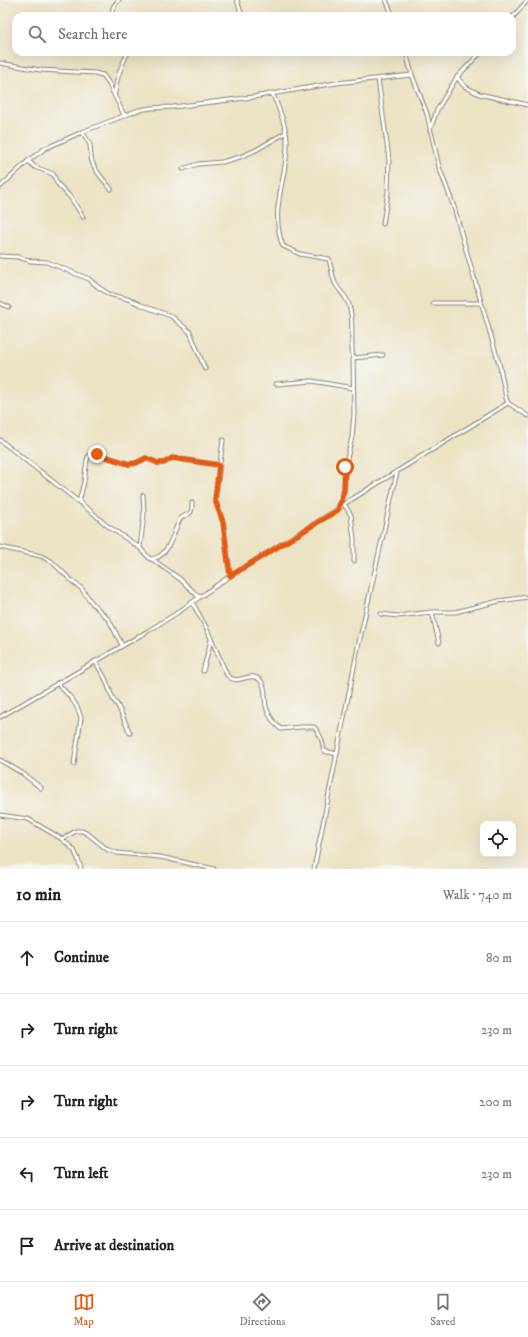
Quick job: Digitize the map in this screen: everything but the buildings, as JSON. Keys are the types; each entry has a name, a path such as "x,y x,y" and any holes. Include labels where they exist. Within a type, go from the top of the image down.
{"street":[{"path":"112,12 113,7 119,0"},
{"path":"237,0 241,12"},
{"path":"386,0 390,12"},
{"path":"516,14 528,0"},
{"path":"525,4 528,8"},
{"path":"114,95 120,69 126,56"},
{"path":"407,56 412,75 427,114 439,167 454,208 500,367 508,403 528,416"},
{"path":"430,130 438,110 457,77 477,56"},
{"path":"0,63 40,70 95,73 103,75 124,115"},
{"path":"0,187 28,161 44,149 82,132 139,110 253,97 336,84 412,75"},
{"path":"457,77 464,86 479,94 528,105"},
{"path":"378,79 389,159 388,192 383,224"},
{"path":"272,93 278,106 287,138 278,214 281,241 285,247 300,254 329,259 336,284 345,296 350,308 352,326 351,345 353,358 354,414 352,437 345,467 344,490 338,510"},
{"path":"82,132 90,145 90,158 94,167 111,189"},
{"path":"183,169 198,164 207,164 240,157 256,150 285,133"},
{"path":"28,161 35,167 53,174 83,217"},
{"path":"0,256 18,257 31,261 47,262 89,279 109,294 131,300 171,316 190,332 205,369"},
{"path":"433,303 481,302"},
{"path":"0,303 8,307"},
{"path":"353,358 383,355"},
{"path":"276,384 312,381 353,388"},
{"path":"0,717 148,631 230,576 508,403"},
{"path":"0,440 106,524 140,548 148,557 180,579 199,597"},
{"path":"223,440 215,500 223,522 230,576"},
{"path":"79,502 88,456 92,454 97,454 129,464 136,463 146,458 158,463 164,463 172,458 219,465"},
{"path":"314,869 358,648 397,472"},
{"path":"140,548 144,514 143,495"},
{"path":"152,559 165,552 180,519 192,512 192,503"},
{"path":"344,504 351,515 354,539 354,561"},
{"path":"0,548 41,556 51,561 81,588 92,603 109,620 122,645"},
{"path":"381,614 398,616 432,612 456,612 499,601 528,597"},
{"path":"192,602 206,627 230,679 236,680 253,676 260,679 264,686 267,710 281,729 314,727 318,730 323,743 324,751 338,754"},
{"path":"432,612 439,643"},
{"path":"203,671 211,640"},
{"path":"95,661 105,678 113,699 118,706 130,733"},
{"path":"57,683 80,711 81,718 74,764"},
{"path":"0,760 22,773 41,788"},
{"path":"0,815 28,819 62,839 74,850 80,869"},
{"path":"62,839 76,831 82,831 108,850 117,853 160,857 214,869"}],"route":[{"path":"97,454 129,464 134,464 146,458 158,463 164,463 169,459 177,458 219,465 215,500 223,522 230,576 338,510 344,490 345,467"}]}
